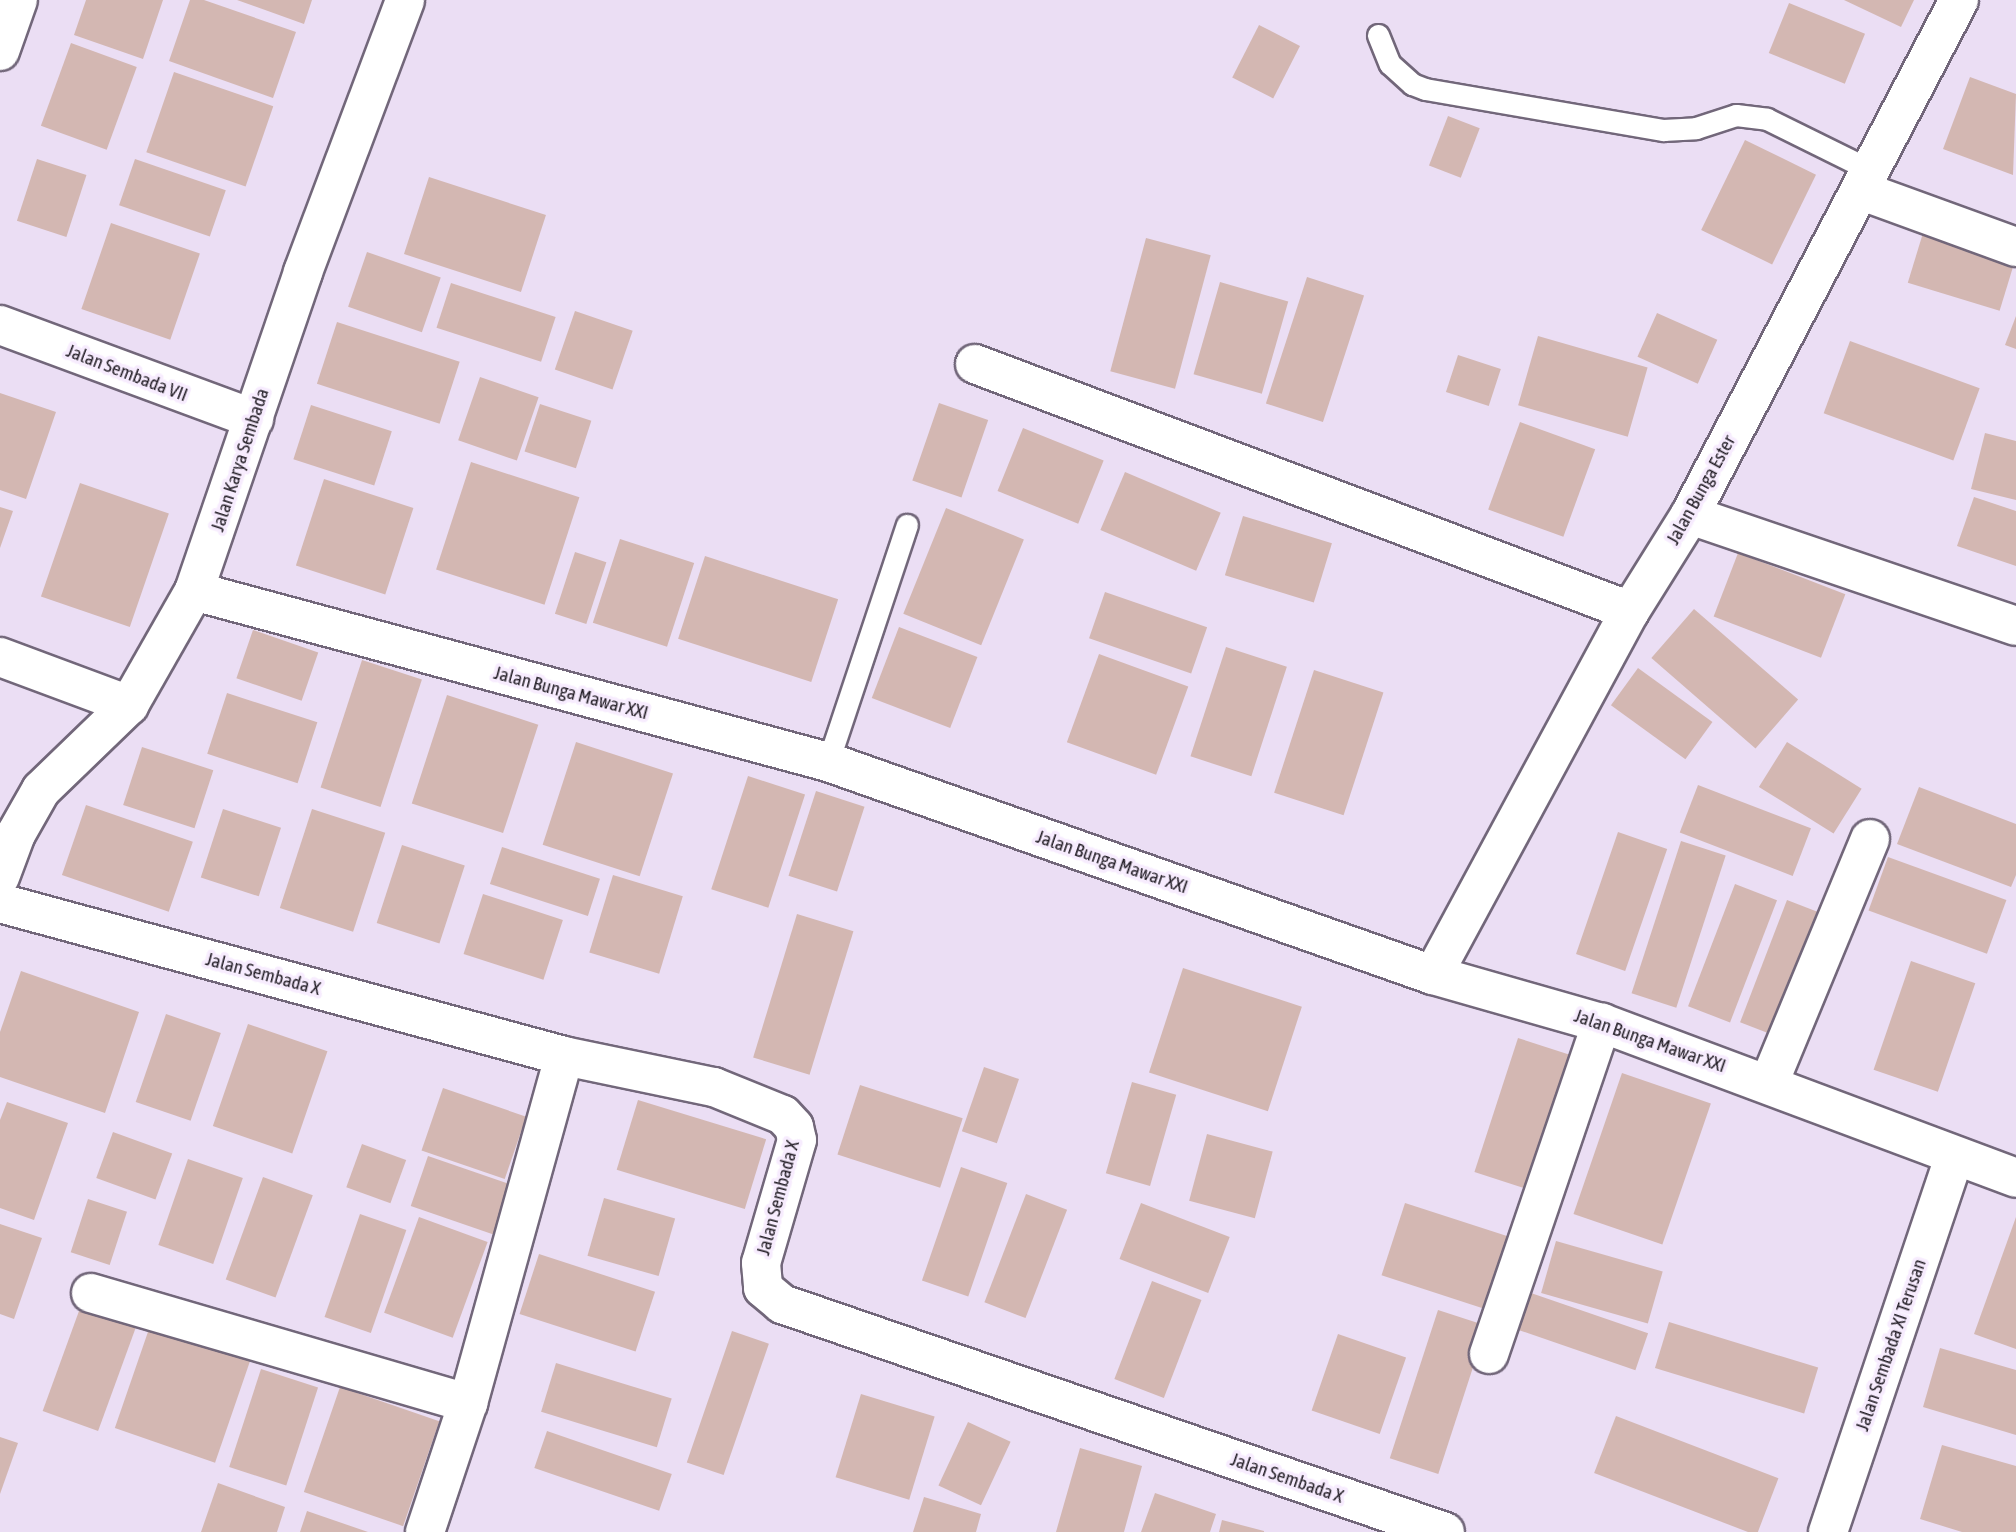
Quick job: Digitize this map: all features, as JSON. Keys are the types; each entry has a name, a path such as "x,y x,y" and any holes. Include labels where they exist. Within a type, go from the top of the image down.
{"street":[{"path":"0,51 18,0"},
{"name":"Jalan Karya Sembada","path":"0,877 16,834 41,790 129,705 194,591 303,272 405,0"},
{"name":"Jalan Bunga Ester","path":"1433,975 1630,611 1690,515 1867,181 1959,0"},
{"path":"1867,181 2016,247"},
{"name":"Jalan Sembada VII","path":"0,326 254,419"},
{"path":"975,364 1630,611"},
{"path":"1690,515 2016,626"},
{"name":"Jalan Bunga Mawar XXI","path":"194,591 828,762 1433,975 1602,1023 1769,1083 1954,1158 2016,1178"},
{"path":"0,657 129,705"},
{"path":"1769,1083 1870,839"},
{"name":"Jalan Sembada X","path":"0,903 564,1056 714,1087 783,1115 794,1127 797,1140 761,1263 763,1287 782,1304 1445,1532"},
{"path":"1489,1354 1602,1023"},
{"path":"425,1532 468,1403 564,1056"},
{"name":"Jalan Sembada XI Terusan","path":"1828,1532 1954,1158"},
{"path":"91,1293 468,1403"}],"lane":[{"path":"1378,34 1390,64 1412,84 1425,89 1670,130 1736,115 1767,119 1867,181"},
{"path":"828,762 907,526"}],"building":[{"path":"86,0 163,0 143,59 74,35"},
{"path":"190,0 204,0 296,32 273,98 169,61"},
{"path":"237,0 312,0 304,24"},
{"path":"1844,0 1914,0 1901,27"},
{"path":"1789,3 1865,34 1845,84 1769,53"},
{"path":"1259,25 1300,46 1273,98 1232,78"},
{"path":"71,43 137,67 107,150 41,126"},
{"path":"174,72 273,106 246,187 146,152"},
{"path":"1970,77 2016,94 2013,175 1943,149"},
{"path":"1448,116 1480,128 1461,178 1429,165"},
{"path":"1745,140 1816,175 1772,265 1701,230"},
{"path":"37,159 86,175 66,237 17,221"},
{"path":"135,159 226,190 210,237 119,205"},
{"path":"429,177 546,215 521,292 404,254"},
{"path":"111,223 200,254 170,340 81,309"},
{"path":"1923,233 2015,261 2000,311 1908,283"},
{"path":"1146,238 1211,255 1175,389 1110,371"},
{"path":"367,252 441,277 422,332 348,307"},
{"path":"1307,277 1364,296 1323,422 1266,403"},
{"path":"1220,282 1288,302 1262,394 1194,374"},
{"path":"451,283 556,317 541,362 436,328"},
{"path":"575,311 633,331 612,389 555,370"},
{"path":"1657,313 1717,340 1698,384 1637,357"},
{"path":"2016,316 2016,349 2005,345"},
{"path":"337,322 460,362 440,424 317,384"},
{"path":"1538,336 1648,367 1628,437 1518,405"},
{"path":"1850,341 1980,388 1953,461 1824,413"},
{"path":"1458,355 1501,369 1489,406 1446,392"},
{"path":"480,377 539,397 517,461 458,440"},
{"path":"0,393 56,412 26,499 0,490"},
{"path":"939,403 988,420 961,497 912,481"},
{"path":"540,404 591,421 576,468 525,452"},
{"path":"311,405 392,431 374,485 293,459"},
{"path":"1520,422 1595,449 1563,537 1488,509"},
{"path":"1023,428 1104,461 1078,524 998,491"},
{"path":"1985,433 2016,441 2016,500 1971,489"},
{"path":"471,462 579,497 545,605 436,569"},
{"path":"1125,472 1221,513 1196,571 1100,530"},
{"path":"324,479 413,508 385,595 296,566"},
{"path":"80,483 169,514 130,627 41,596"},
{"path":"1974,497 2016,511 2016,566 1957,546"},
{"path":"0,507 13,511 0,548"},
{"path":"946,508 1024,539 981,645 903,614"},
{"path":"1243,516 1332,543 1314,602 1225,575"},
{"path":"620,539 694,563 667,647 593,623"},
{"path":"575,552 606,562 586,624 555,614"},
{"path":"1738,553 1845,594 1821,658 1714,616"},
{"path":"705,556 838,599 811,682 678,639"},
{"path":"1105,592 1207,627 1191,673 1089,638"},
{"path":"1694,609 1798,700 1756,749 1651,658"},
{"path":"899,627 977,657 950,728 872,698"},
{"path":"253,630 318,652 302,701 236,678"},
{"path":"1226,647 1287,667 1251,776 1190,756"},
{"path":"1099,654 1188,686 1156,775 1067,742"},
{"path":"362,660 422,679 381,807 321,787"},
{"path":"1638,668 1712,722 1685,759 1611,705"},
{"path":"1314,670 1383,693 1344,815 1274,793"},
{"path":"227,693 317,722 298,783 207,754"},
{"path":"447,695 538,725 503,833 412,803"},
{"path":"576,742 673,774 640,876 543,845"},
{"path":"1787,742 1862,789 1834,834 1759,787"},
{"path":"142,747 213,770 194,828 123,805"},
{"path":"748,776 805,795 768,908 711,889"},
{"path":"1698,785 1811,828 1793,876 1680,833"},
{"path":"1919,787 2016,824 2016,875 2011,887 1897,844"},
{"path":"816,791 865,807 837,891 788,876"},
{"path":"86,805 193,842 169,912 62,875"},
{"path":"223,809 281,828 259,896 201,877"},
{"path":"312,809 385,833 353,932 280,908"},
{"path":"1618,832 1667,849 1625,971 1576,954"},
{"path":"1681,841 1726,856 1676,1008 1632,993"},
{"path":"402,845 465,865 439,943 377,923"},
{"path":"502,847 600,879 588,916 490,884"},
{"path":"1888,857 2006,900 1987,954 1869,911"},
{"path":"613,875 683,896 659,974 589,952"},
{"path":"1735,884 1777,900 1730,1022 1688,1006"},
{"path":"483,894 563,920 543,980 464,954"},
{"path":"1787,900 1821,913 1774,1035 1740,1022"},
{"path":"797,914 853,931 810,1075 753,1057"},
{"path":"1911,961 1975,983 1938,1092 1874,1070"},
{"path":"1183,968 1302,1007 1268,1111 1149,1073"},
{"path":"21,971 139,1012 105,1113 0,1077 0,1032"},
{"path":"166,1014 221,1033 191,1121 136,1102"},
{"path":"248,1024 327,1051 292,1153 213,1126"},
{"path":"1518,1038 1571,1055 1528,1189 1474,1172"},
{"path":"984,1067 1019,1079 997,1143 962,1131"},
{"path":"1622,1073 1711,1104 1662,1244 1573,1214"},
{"path":"1132,1082 1176,1095 1150,1186 1106,1173"},
{"path":"860,1085 963,1118 940,1188 837,1154"},
{"path":"443,1088 526,1117 505,1179 422,1150"},
{"path":"638,1100 766,1139 745,1209 617,1170"},
{"path":"7,1102 68,1123 34,1220 0,1208 0,1120"},
{"path":"113,1132 172,1154 155,1200 96,1178"},
{"path":"1207,1134 1273,1152 1255,1218 1189,1201"},
{"path":"362,1144 406,1160 390,1203 346,1187"},
{"path":"428,1156 512,1185 495,1235 411,1206"},
{"path":"188,1159 243,1178 213,1264 158,1245"},
{"path":"961,1167 1007,1183 968,1296 922,1280"},
{"path":"263,1177 313,1195 276,1298 226,1279"},
{"path":"1026,1194 1067,1210 1026,1318 984,1302"},
{"path":"604,1198 675,1218 659,1276 587,1256"},
{"path":"88,1199 127,1212 110,1265 71,1252"},
{"path":"1141,1203 1230,1237 1208,1293 1119,1259"},
{"path":"1405,1203 1508,1236 1484,1309 1382,1275"},
{"path":"360,1214 406,1230 371,1333 325,1317"},
{"path":"419,1217 488,1242 453,1338 384,1313"},
{"path":"2016,1217 2016,1349 1974,1334"},
{"path":"0,1224 42,1238 14,1319 0,1314"},
{"path":"1556,1241 1663,1272 1648,1324 1541,1293"},
{"path":"539,1254 655,1292 636,1352 520,1314"},
{"path":"1152,1281 1201,1300 1164,1398 1114,1379"},
{"path":"1528,1292 1648,1333 1635,1370 1515,1329"},
{"path":"83,1300 138,1320 98,1431 43,1411"},
{"path":"1438,1310 1487,1326 1438,1474 1390,1458"},
{"path":"1669,1322 1818,1368 1804,1414 1655,1368"},
{"path":"150,1326 250,1361 215,1463 115,1428"},
{"path":"732,1331 769,1344 724,1475 687,1462"},
{"path":"1338,1334 1406,1357 1380,1434 1312,1411"},
{"path":"1940,1348 2016,1370 2016,1435 1923,1407"},
{"path":"556,1363 672,1398 657,1447 541,1412"},
{"path":"261,1369 318,1388 286,1485 229,1467"},
{"path":"340,1387 439,1421 403,1526 304,1492"},
{"path":"861,1394 935,1417 909,1500 836,1477"},
{"path":"1616,1416 1778,1478 1758,1532 1748,1532 1594,1473"},
{"path":"968,1422 1011,1442 981,1505 938,1485"},
{"path":"547,1431 672,1474 659,1511 534,1468"},
{"path":"0,1437 18,1443 0,1494"},
{"path":"1942,1445 2016,1466 2016,1532 1962,1532 1920,1519"},
{"path":"1080,1448 1142,1466 1124,1532 1056,1532"},
{"path":"218,1483 285,1507 277,1532 201,1532"},
{"path":"1155,1493 1216,1514 1210,1532 1141,1532"},
{"path":"924,1497 981,1514 976,1532 913,1532"},
{"path":"307,1511 368,1532 300,1532"},
{"path":"1222,1520 1264,1531 1264,1532 1219,1532"}]}
